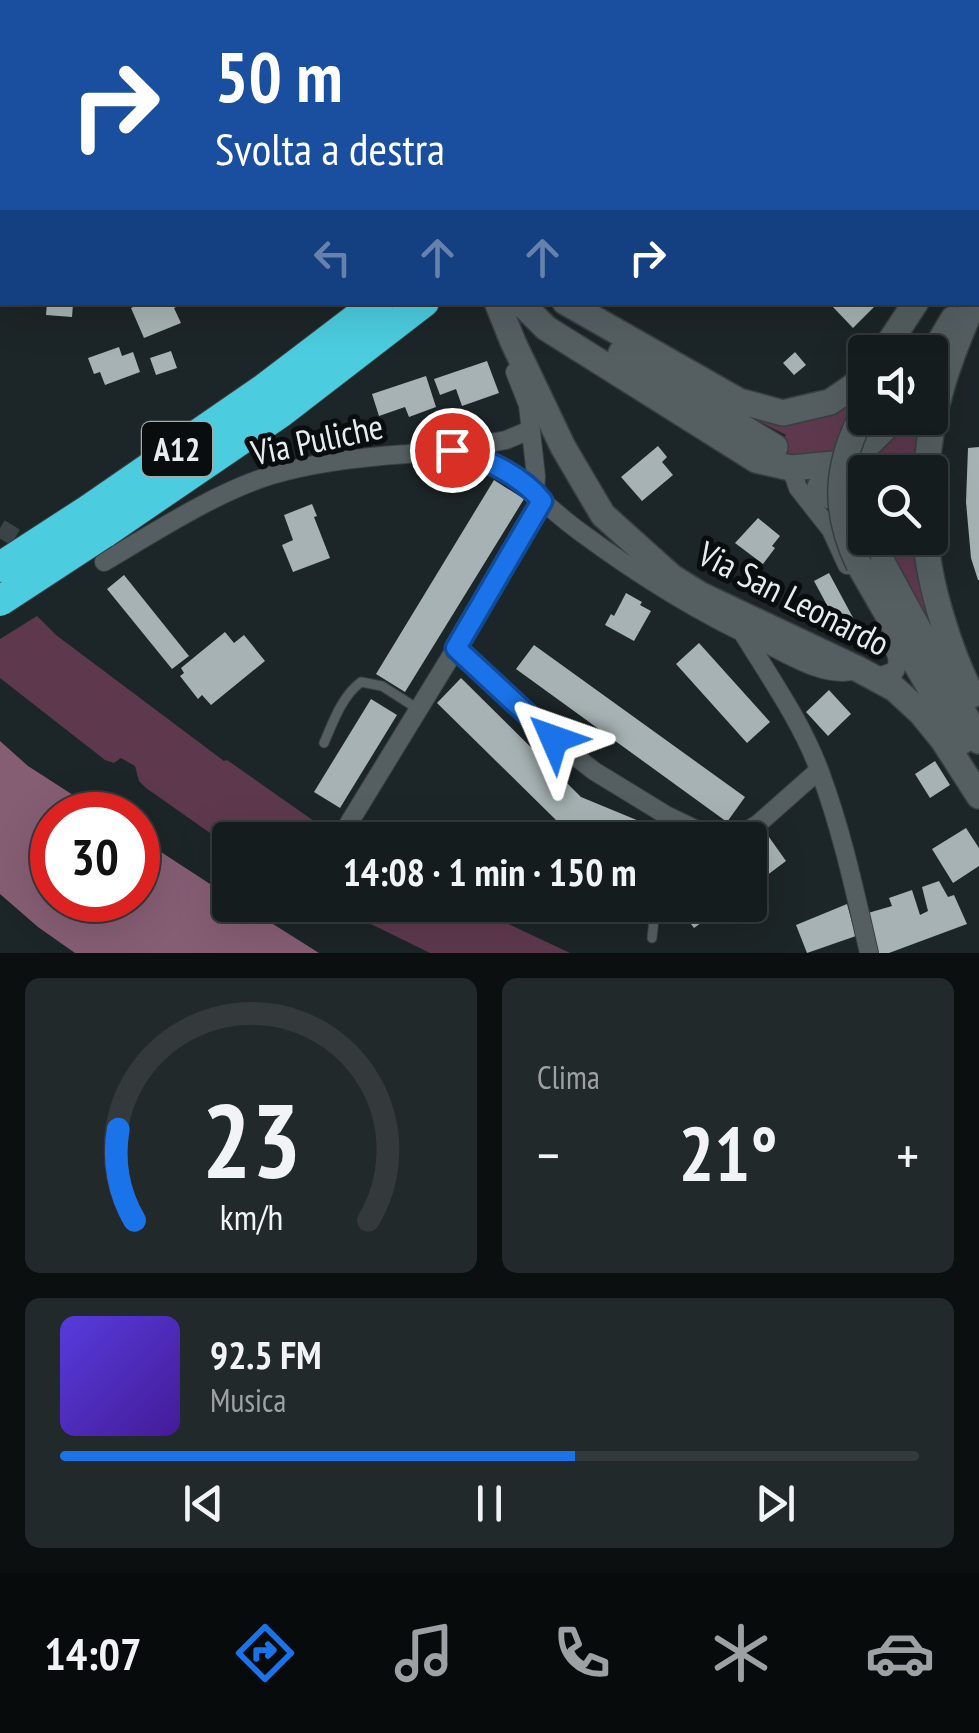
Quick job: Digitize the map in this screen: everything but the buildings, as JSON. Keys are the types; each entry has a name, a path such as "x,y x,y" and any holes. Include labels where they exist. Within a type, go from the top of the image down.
{"highway":[{"name":"A12","path":"273,401 375,305"},
{"name":"A12","path":"0,601 99,535 273,401 419,305"},
{"name":"A12","path":"0,567 99,535"}],"main road":[{"name":"Via San Leonardo","path":"498,305 563,447 604,515 672,577 701,595 895,689 943,740 979,796"},
{"path":"523,305 546,328 756,460 833,475 878,435"},
{"path":"542,305 775,447"},
{"path":"570,305 739,401 783,413 830,402 848,390"},
{"path":"894,335 914,305"},
{"path":"911,335 930,305"},
{"path":"944,335 962,305"},
{"path":"929,455 941,388 973,305"},
{"path":"851,435 839,493 844,527 858,564 979,774"},
{"name":"Via San Leonardo","path":"876,555 979,741"},
{"path":"927,555 953,654 972,678 979,708"}],"street":[{"path":"351,822 456,648 538,497 528,405 511,359 513,342"},
{"path":"452,450 506,440 530,430"},
{"name":"Via Puliche","path":"99,535 271,476 312,466 452,450 491,463 578,531 675,595 744,634 821,669 867,674"},
{"path":"791,468 798,488 831,530 898,656 896,671 867,674"},
{"path":"744,634 819,770 844,845 869,953"},
{"path":"456,648 594,771 681,822"},
{"path":"760,822 819,770"}],"lane":[{"path":"324,743 336,714 361,682 382,686 418,709"},
{"path":"652,938 654,922"}],"shaded area":[{"path":"848,392 848,416 835,454 771,456 786,435 739,411"},
{"path":"923,435 921,455 869,455 892,437"},
{"path":"893,555 923,555 952,670"},
{"path":"37,616 56,635 224,761 315,822 212,822 212,834 160,798 160,792 146,788 139,781 135,766 121,758 114,763 105,760 0,678 0,639"},
{"path":"0,741 28,766 68,792 30,792 30,920 0,894"},
{"path":"160,851 212,885 212,922 270,922 319,953 75,953 32,922 160,922"},
{"path":"367,922 504,922 570,953 430,953"}],"tunnel":[{"path":"0,528 34,549"}],"route":[{"path":"452,450 491,463 542,501 456,648 554,739"}]}
